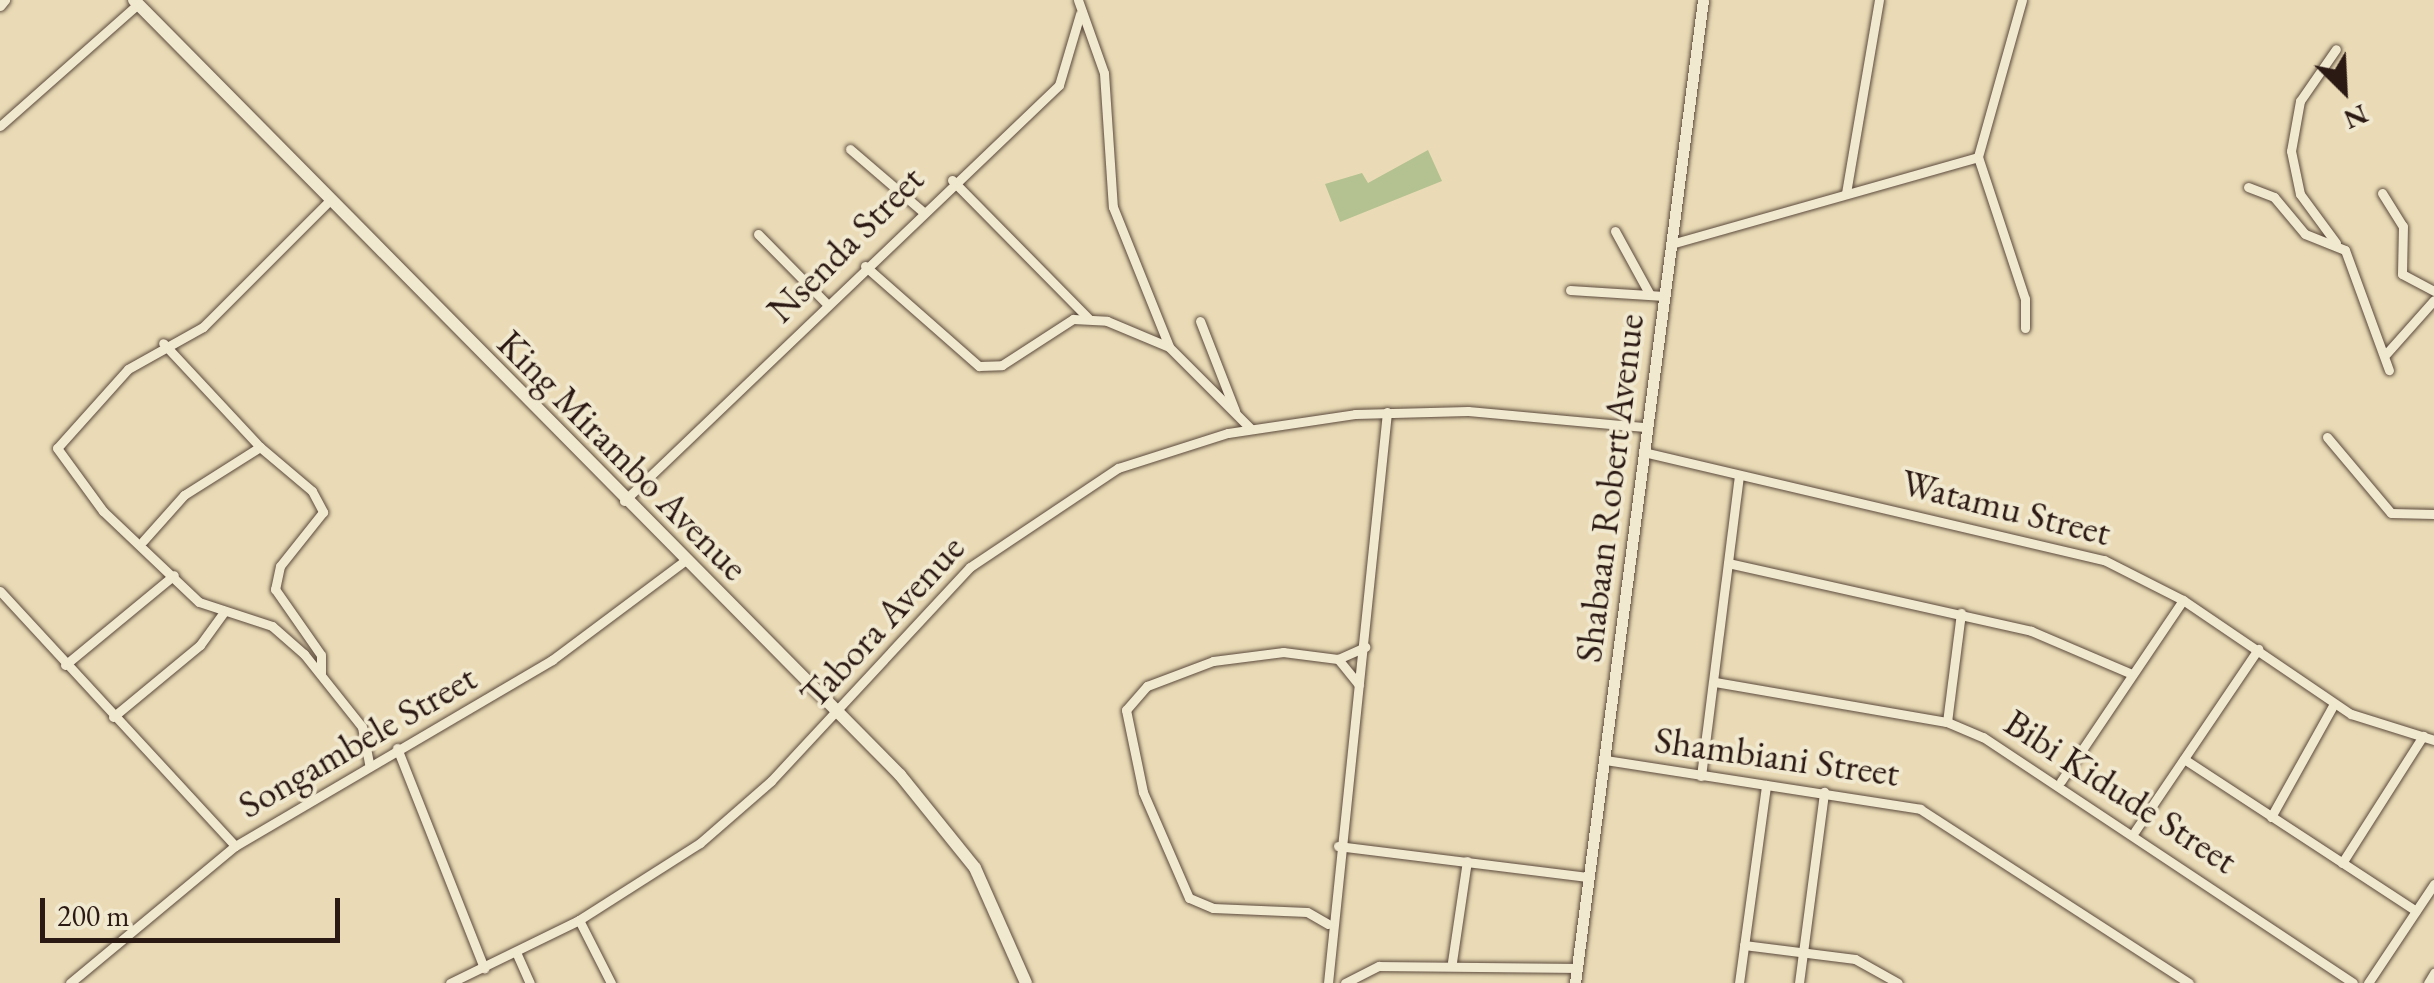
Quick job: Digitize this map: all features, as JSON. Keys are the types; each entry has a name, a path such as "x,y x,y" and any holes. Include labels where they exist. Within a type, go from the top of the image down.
{"main road":[{"name":"King Mirambo Avenue","path":"136,2 623,502 836,712 967,855 1026,983"}],"street":[{"path":"0,6 5,0"},
{"path":"1078,0 1105,81 1113,207 1169,347 1251,429"},
{"name":"Shabaan Robert Avenue","path":"1575,983 1703,0"},
{"path":"1846,193 1879,0"},
{"path":"2022,0 1978,156 2025,299 2025,328"},
{"path":"0,126 136,2"},
{"name":"Nsenda Street","path":"623,502 952,180 1059,85 1080,14"},
{"path":"2336,49 2300,101 2291,151 2300,194 2367,291 2389,370"},
{"path":"850,149 921,210"},
{"path":"1670,244 1978,156"},
{"path":"952,180 1088,318 1169,347"},
{"path":"2248,187 2270,194 2305,234 2338,246"},
{"path":"2382,193 2403,226 2402,274 2434,292"},
{"path":"329,201 208,322 163,342 57,441 104,511 143,541 174,576 223,613 272,626 322,674 366,736 393,750 484,968"},
{"path":"1615,230 1650,296"},
{"path":"758,234 826,303"},
{"path":"865,266 979,366 1002,365 1060,324 1088,318"},
{"path":"1570,290 1664,296"},
{"path":"2386,354 2434,300"},
{"path":"1200,321 1236,413"},
{"path":"163,342 260,446 312,490 323,512 280,566 275,588 321,655 322,674"},
{"path":"1328,983 1328,924 1364,647 1388,412"},
{"name":"Tabora Avenue","path":"451,983 579,920 725,823 836,712 918,616 1038,513 1147,456 1251,429 1388,412 1646,427"},
{"path":"2327,436 2391,512 2434,514"},
{"path":"143,541 184,494 260,446"},
{"name":"Watamu Street","path":"1643,452 2047,543 2183,600 2334,704 2428,738"},
{"path":"1700,776 1715,682 1738,476"},
{"name":"Songambele Street","path":"70,983 235,846 552,660 683,562"},
{"path":"1728,563 1962,613 2065,643 2132,674"},
{"path":"64,665 174,576"},
{"path":"0,591 64,665 235,846"},
{"path":"2061,781 2183,600"},
{"path":"113,716 200,645 223,613"},
{"path":"1946,722 1962,613"},
{"path":"1328,924 1308,912 1214,908 1189,898 1143,792 1126,710 1148,686 1213,661 1283,652 1338,659 1364,647"},
{"path":"2135,831 2258,649"},
{"path":"1338,659 1359,684"},
{"name":"Bibi Kidude Street","path":"1715,682 1946,722 2061,781 2353,983"},
{"path":"2271,817 2334,704"},
{"path":"366,736 369,764"},
{"path":"2342,863 2428,738"},
{"path":"2184,759 2416,911"},
{"name":"Shambiani Street","path":"1605,760 1824,792 1939,817 2189,983"},
{"path":"1740,983 1766,786"},
{"path":"1799,983 1824,792"},
{"path":"1338,846 1587,877"},
{"path":"1452,962 1467,861"},
{"path":"2368,983 2434,884"},
{"path":"1308,912 1331,900"},
{"path":"579,920 611,983"},
{"path":"1744,945 1855,959 1898,983"},
{"path":"516,952 530,983"},
{"path":"1345,983 1379,966 1452,962 1577,968"},
{"path":"2428,983 2434,974"}],"green space":[{"path":"1428,150 1442,181 1340,222 1325,184 1362,173 1368,183"}]}
